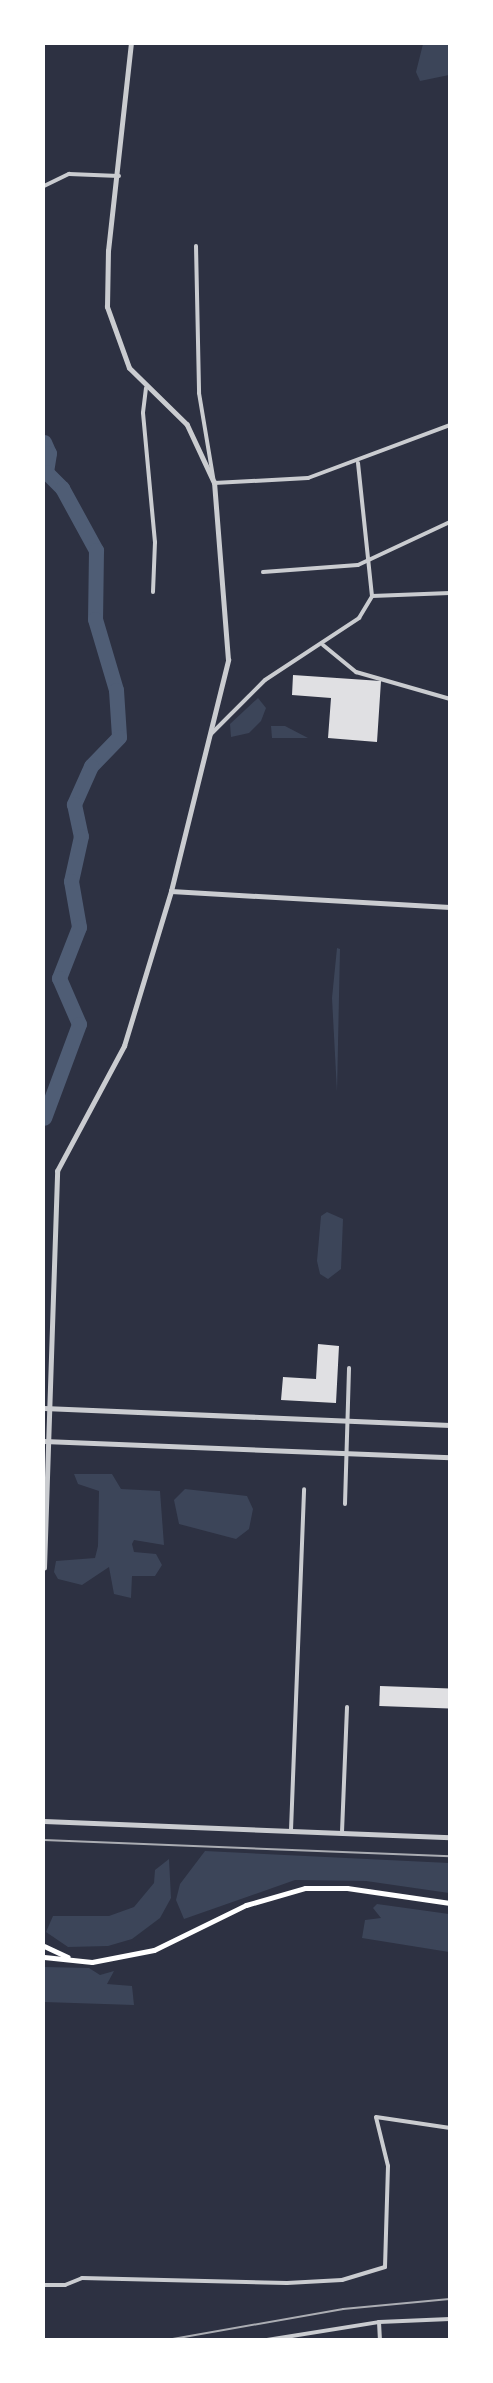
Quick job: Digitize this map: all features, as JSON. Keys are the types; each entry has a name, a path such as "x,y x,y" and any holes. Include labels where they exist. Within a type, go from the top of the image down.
{"main road":[{"path":"44,1957 109,1960 154,1950 246,1905 305,1888 347,1888 450,1903"},
{"path":"44,1946 72,1959"}],"street":[{"path":"131,44 119,176 108,251 107,307 118,351 146,388 187,425 214,483"},
{"path":"44,186 69,174 119,176"},
{"path":"44,1568 46,1442 51,1407 57,1171 72,1138 124,1046 171,891 228,660 214,483 199,393 196,246"},
{"path":"146,388 143,413 155,542 153,592"},
{"path":"214,483 308,478 358,463 450,425"},
{"path":"210,735 265,680 323,645 359,618 372,596 358,463"},
{"path":"262,572 358,565 450,522"},
{"path":"372,596 450,593"},
{"path":"323,645 356,672 450,699"},
{"path":"171,891 450,907"},
{"path":"345,1504 349,1368"},
{"path":"44,1408 450,1425"},
{"path":"46,1442 450,1457"},
{"path":"291,1830 304,1489"},
{"path":"342,1832 347,1707"},
{"path":"44,1821 450,1837"},
{"path":"44,2285 65,2285 82,2278 287,2283 342,2280 385,2267 388,2166 376,2118 450,2128"},
{"path":"267,2340 378,2322 450,2319"},
{"path":"378,2322 380,2340"}],"shaded area":[{"path":"423,44 449,44 449,75 420,81 416,72"},
{"path":"258,698 266,708 261,721 249,733 231,737 230,724"},
{"path":"271,726 285,726 308,738 272,738"},
{"path":"337,948 340,949 337,1092 332,998"},
{"path":"327,1212 343,1219 341,1269 328,1279 320,1274 317,1261 321,1216"},
{"path":"74,1474 112,1474 121,1489 160,1491 164,1545 134,1540 132,1544 134,1552 156,1554 162,1565 155,1576 132,1576 131,1598 114,1594 109,1567 82,1585 58,1579 54,1572 56,1561 95,1558 98,1546 99,1491 78,1484"},
{"path":"185,1489 247,1496 253,1509 249,1529 236,1539 179,1524 174,1500"},
{"path":"205,1851 449,1863 449,1893 366,1881 295,1880 184,1919 176,1900 180,1884"},
{"path":"169,1859 171,1898 160,1918 132,1939 108,1946 68,1947 46,1932 53,1916 109,1916 134,1907 154,1883 155,1870"},
{"path":"377,1904 449,1914 449,1952 362,1938 365,1920 381,1918 373,1908"},
{"path":"44,1967 89,1968 100,1975 114,1971 107,1984 132,1986 134,2005 44,2002"}],"building":[{"path":"293,675 381,681 377,742 328,738 331,698 292,695"},
{"path":"318,1344 339,1346 336,1403 281,1400 283,1377 316,1379"},
{"path":"380,1686 450,1688 449,1708 379,1706"}],"waterway":[{"path":"44,442 49,453 46,472 62,488 96,550 95,619 116,690 119,737 91,766 74,804 81,836 71,881 79,927 59,978 79,1024 44,1118"}],"tram line":[{"path":"44,1840 450,1856"}],"railway":[{"path":"167,2340 343,2309 450,2299"}]}
